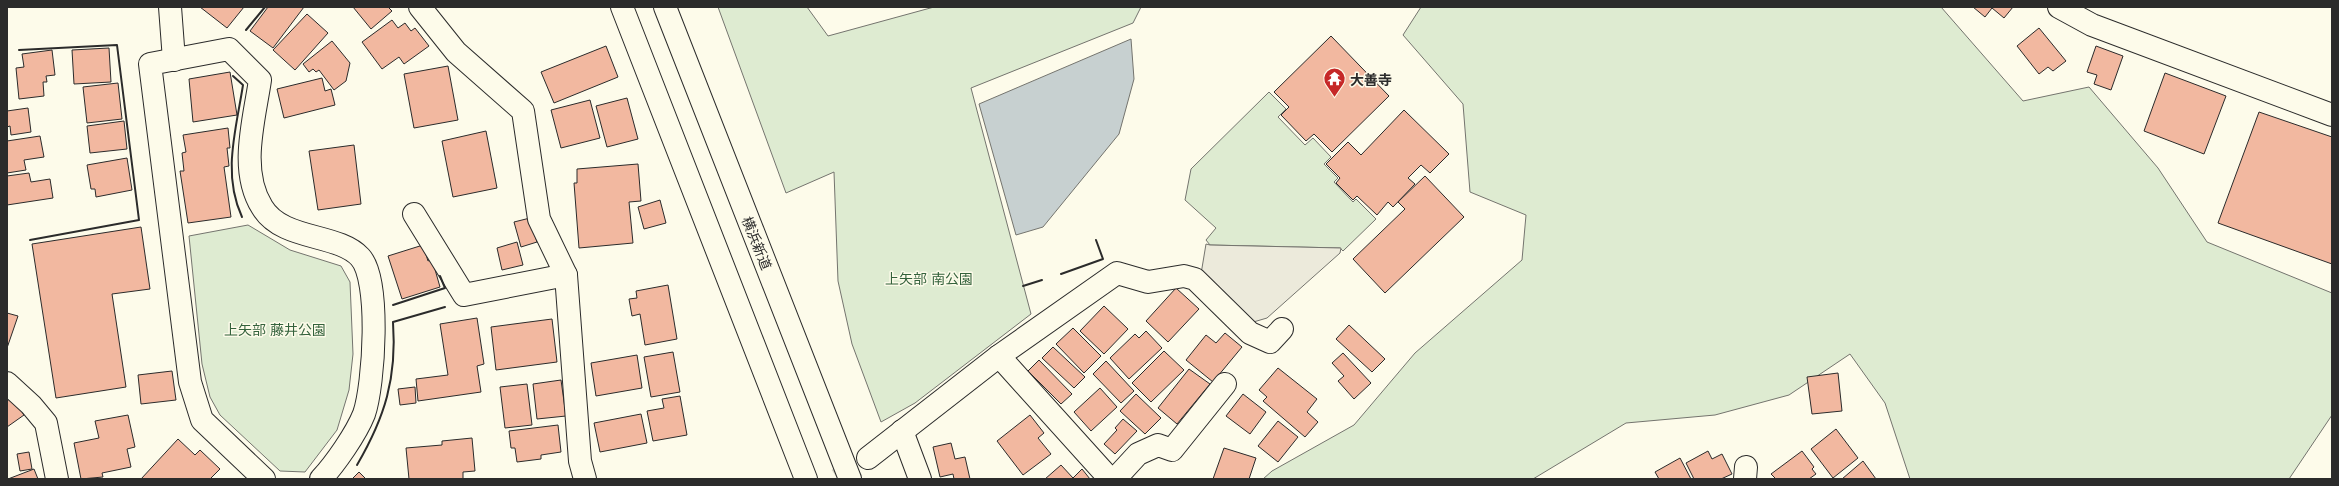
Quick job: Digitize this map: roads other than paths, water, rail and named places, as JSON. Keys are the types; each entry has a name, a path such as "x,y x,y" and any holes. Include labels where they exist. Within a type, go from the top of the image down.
{"main road":[{"path":"170,7 174,60"},
{"path":"420,7 456,52 523,111 539,219 566,276 580,461 584,479"},
{"path":"622,7 806,479"},
{"name":"横浜新道","path":"665,7 850,479"},
{"path":"2059,7 2092,24 2332,115"},
{"path":"264,479 202,420 190,382 150,64 229,49 260,80 250,151 250,182 262,208 281,226 343,246 360,256 368,273 373,318 373,365 364,414 335,464 321,479"},
{"path":"414,214 464,295 566,276"},
{"path":"868,458 999,356 1117,273 1148,282 1184,276 1195,279 1250,333 1270,342 1282,329"},
{"path":"999,356 1110,479"},
{"path":"7,382 31,404 46,423 57,479"},
{"path":"1115,479 1138,454 1158,444 1172,450 1225,384"},
{"path":"902,431 920,479"}],"tunnel":[{"path":"838,479 868,458"}],"place":[{"name":"大善寺","path":"1334,98"}],"park label":[{"name":"上矢部 南公園","path":"929,278"},
{"name":"上矢部 藤井公園","path":"275,329"}]}
